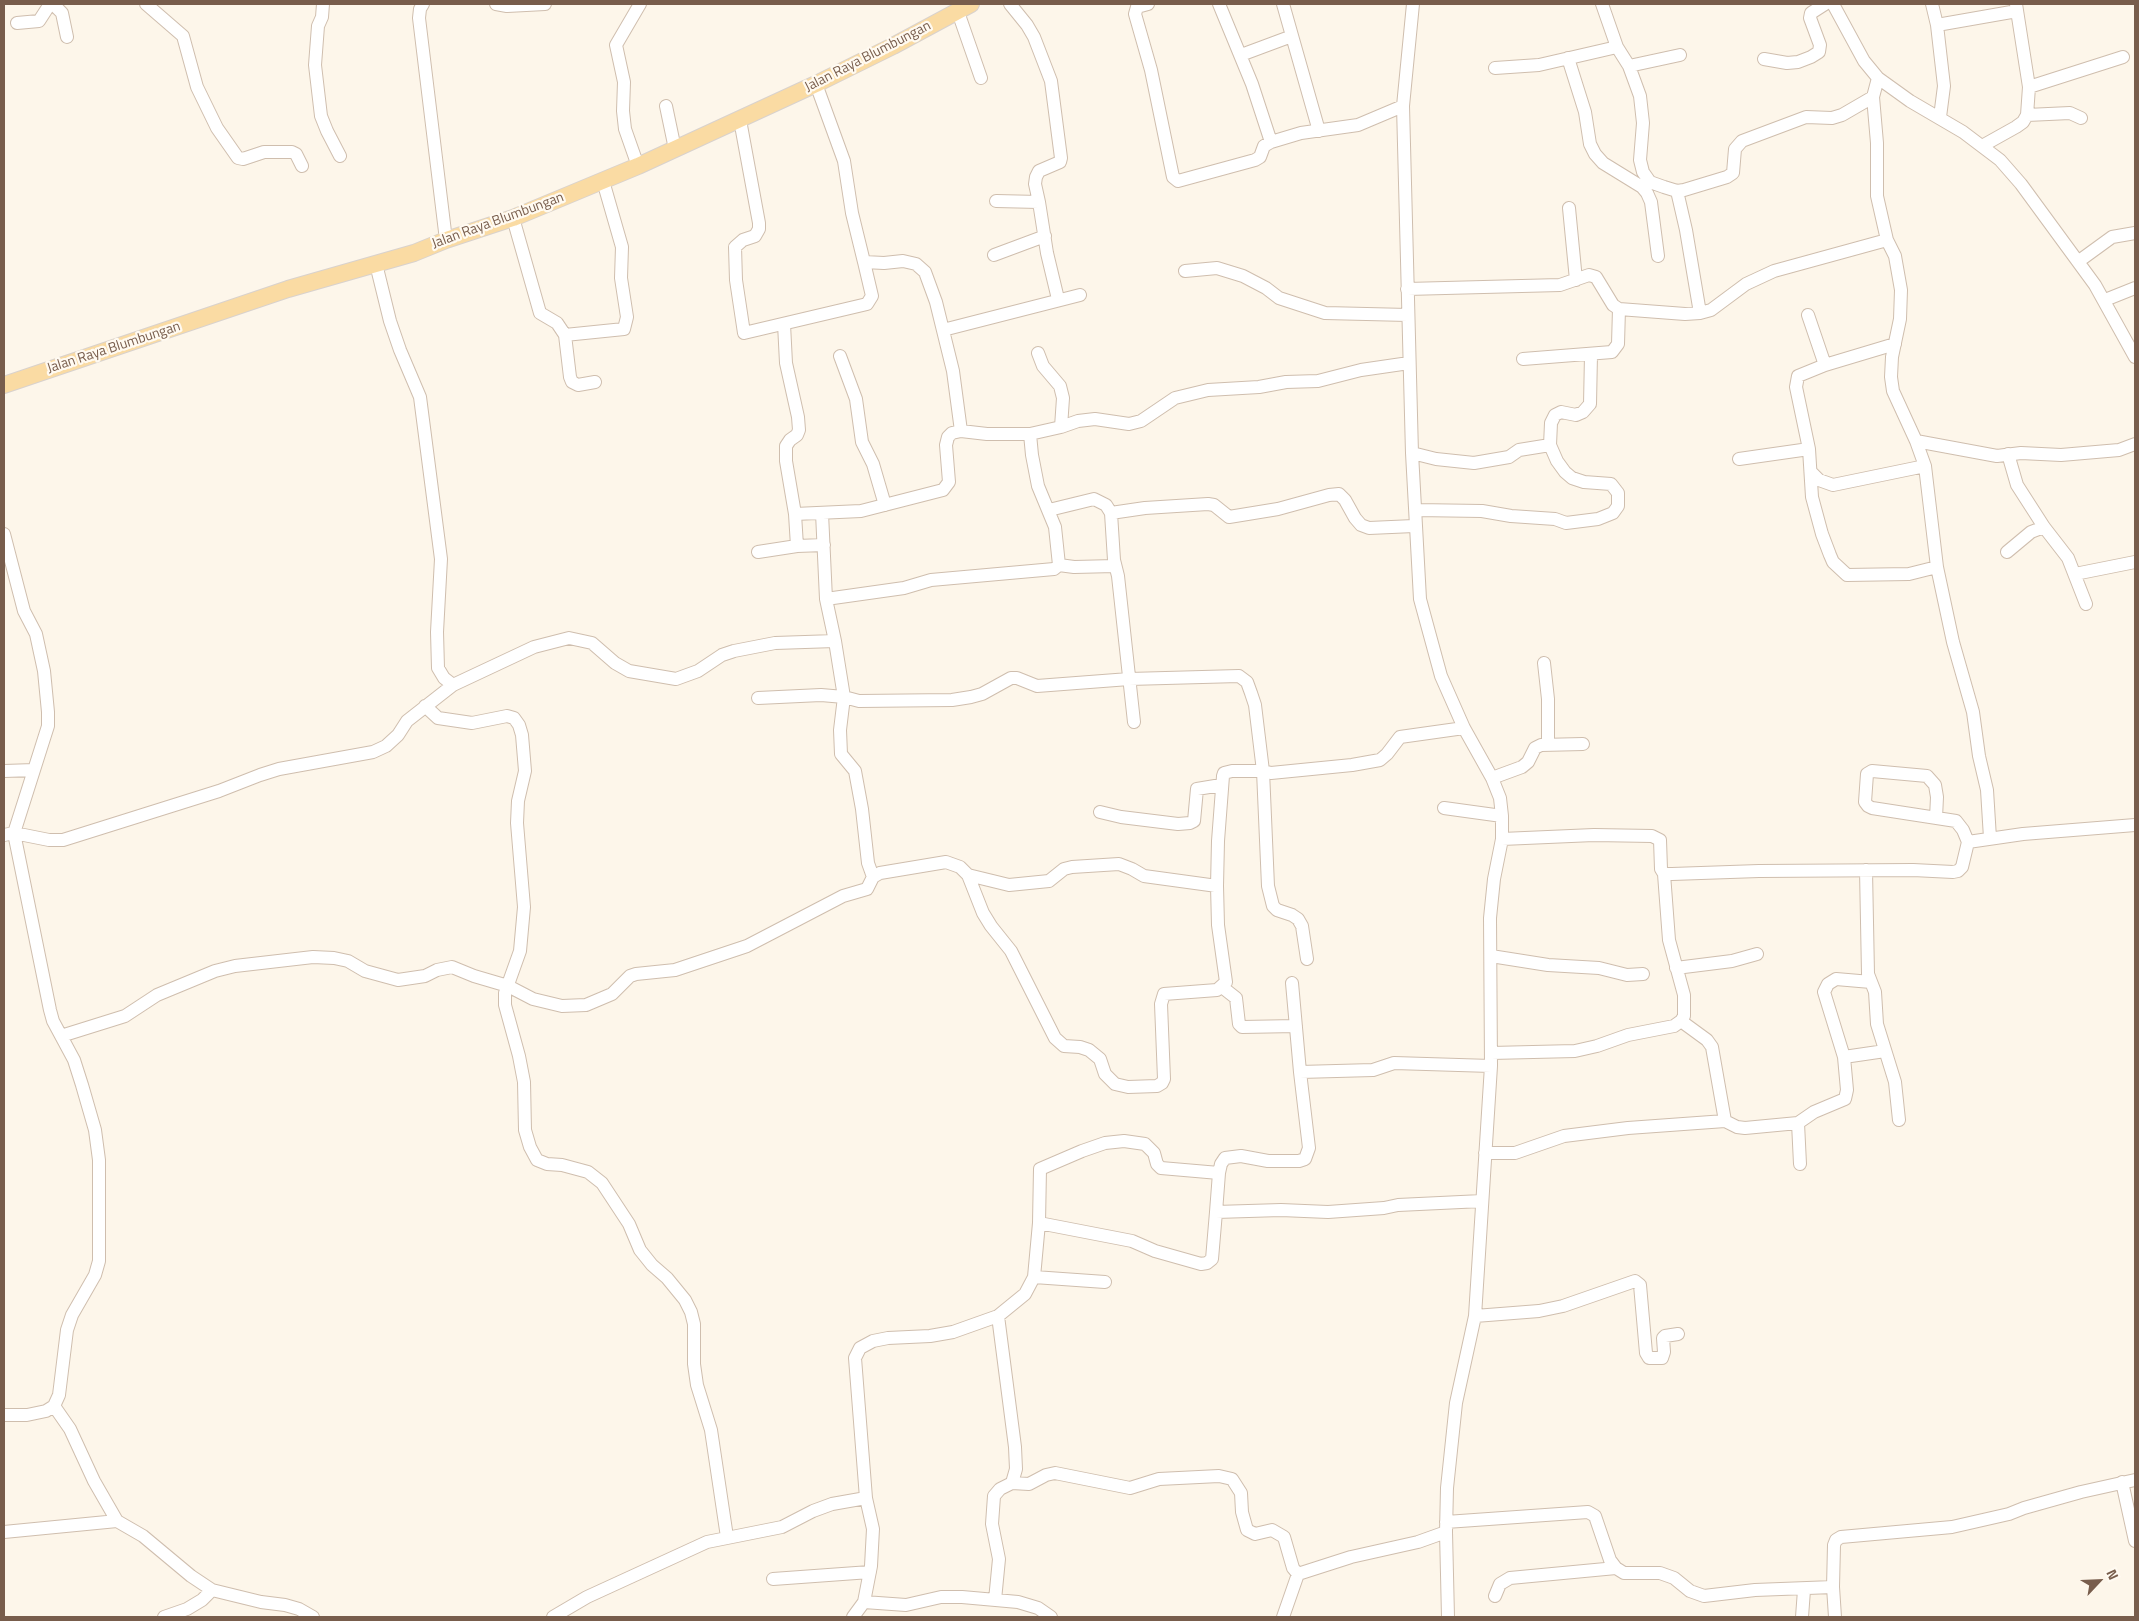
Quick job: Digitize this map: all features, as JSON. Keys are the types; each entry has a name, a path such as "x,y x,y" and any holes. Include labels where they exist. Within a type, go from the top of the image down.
{"main road":[{"name":"Jalan Raya Blumbungan","path":"4,385 288,289 414,253 446,240 513,218 638,166 740,120 816,84 965,8"}],"street":[{"path":"17,23 39,21 52,4 62,13 67,37"},
{"path":"146,4 183,36 197,87 217,128 238,158 243,159 264,152 292,152 296,154 302,166"},
{"path":"323,4 322,17 318,26 315,65 321,116 326,132 340,156"},
{"path":"423,4 420,8 419,18 446,240"},
{"path":"496,4 507,6 545,4"},
{"path":"638,166 622,111 624,82 616,45 640,4"},
{"path":"1010,4 1034,37 1045,62 1052,89 1061,158 1060,162 1037,174 1035,184 1040,202 1047,253 1058,299"},
{"path":"1148,4 1137,7 1135,14 1151,70 1175,179 1182,181 1255,160 1260,157 1264,146 1271,142 1319,131 1358,125 1403,106"},
{"path":"1219,4 1262,109 1271,142"},
{"path":"1283,4 1319,131"},
{"path":"1413,4 1403,106 1409,363 1416,510 1414,526 1420,599 1441,676 1464,728 1492,778 1500,798 1502,816 1502,839 1494,879 1490,918 1491,1066 1475,1316 1456,1402 1450,1449 1446,1527 1448,1617"},
{"path":"1602,4 1617,47 1629,66 1640,96 1643,123 1640,160 1642,172 1650,182 1677,191 1731,175 1734,170 1734,149 1742,142 1806,118 1832,118 1842,115 1873,97"},
{"path":"1764,59 1787,63 1798,62 1812,57 1819,52 1820,45 1810,13 1825,4"},
{"path":"1833,4 1864,61 1878,78 1910,101 1982,146 2000,160 2079,261 2105,300 2135,357"},
{"path":"1932,4 1937,25 1944,86 1940,118"},
{"path":"965,8 981,78"},
{"path":"1937,25 2016,8 2029,87 2027,115 2024,122 1982,146"},
{"path":"1241,55 1292,36"},
{"path":"1495,68 1529,66 1617,47"},
{"path":"1629,66 1680,55"},
{"path":"2029,87 2123,57"},
{"path":"1568,58 1585,112 1590,144 1595,154 1603,163 1642,187 1647,193 1651,202 1658,256"},
{"path":"1878,78 1873,97 1877,143 1877,196 1887,240 1896,256 1901,290 1900,319 1891,377 1893,391 1916,441 1925,466 1937,567 1953,642 1973,712 1979,756 1986,779 1990,838"},
{"path":"740,120 760,223 755,236 743,240 735,247 736,280 742,329 746,334 864,306 870,302 872,296 852,213 844,161 816,84"},
{"path":"666,106 675,149"},
{"path":"2027,115 2070,112 2081,118"},
{"path":"565,335 624,328 627,317 621,278 622,247 603,181"},
{"path":"1677,191 1686,230 1700,313"},
{"path":"996,201 1040,202"},
{"path":"1569,208 1576,280"},
{"path":"513,218 540,313 557,323 565,335 572,382 578,385 595,382"},
{"path":"2079,261 2112,237 2135,233"},
{"path":"994,255 1045,236"},
{"path":"1407,289 1560,285 1589,275 1596,277 1613,305 1619,309 1685,314 1700,313 1711,310 1746,284 1774,271 1887,240"},
{"path":"864,262 884,263 903,261 916,264 925,272 936,302 953,371 961,432"},
{"path":"376,264 390,321 420,396 441,559 437,632 438,668 444,678 453,685"},
{"path":"1185,271 1217,268 1243,276 1266,288 1278,298 1325,313 1408,315"},
{"path":"2105,300 2135,288"},
{"path":"943,330 1058,299 1080,295"},
{"path":"1523,359 1606,354 1615,349 1618,344 1619,309"},
{"path":"1808,315 1825,365"},
{"path":"784,324 786,363 799,430 797,435 786,446 786,461 795,514 797,546"},
{"path":"1895,344 1825,365 1798,376 1796,381 1812,473 1812,498 1822,534 1833,562 1847,575 1909,574 1937,567"},
{"path":"1038,353 1043,366 1060,386 1063,398 1061,428"},
{"path":"1416,510 1482,511 1511,516 1555,519 1566,523 1598,519 1613,513 1618,506 1618,492 1611,484 1584,482 1572,478 1565,472 1557,460 1550,445 1551,424 1555,415 1561,412 1576,415 1583,412 1590,404 1591,355"},
{"path":"840,356 856,399 862,442 873,464 885,505"},
{"path":"795,514 861,511 943,490 949,482 946,445 948,437 952,433 1030,434 1061,428 1086,420 1130,424 1141,421 1175,398 1208,390 1260,387 1286,382 1318,381 1361,370 1409,363"},
{"path":"1030,434 1036,477 1055,527 1059,566"},
{"path":"1916,441 1997,456 2021,453 2061,455 2118,450 2135,444"},
{"path":"1412,453 1436,459 1474,463 1502,459 1519,450 1550,445"},
{"path":"1739,459 1809,449"},
{"path":"2008,454 2017,485 2044,527 2068,558 2086,604"},
{"path":"1812,473 1819,480 1832,485 1925,466"},
{"path":"1111,513 1145,508 1208,504 1214,505 1228,517 1278,509 1339,494 1361,525 1369,528 1414,526"},
{"path":"1049,510 1094,499 1106,505 1111,513 1115,566 1134,722"},
{"path":"822,513 826,599 844,697 840,730 841,754 855,771 862,809 868,862 873,877"},
{"path":"2007,552 2031,532 2044,527"},
{"path":"4,534 24,611 36,634 44,672 48,726 34,770 9,834 53,1022 74,1060 95,1130 99,1160 98,1262 95,1275 72,1315 67,1330 58,1395 54,1406 46,1411 27,1416 4,1415"},
{"path":"758,552 797,546 824,545"},
{"path":"2075,574 2135,562"},
{"path":"826,599 904,588 931,580 1054,569 1059,566 1115,566"},
{"path":"9,834 49,840 63,840 219,791 273,771 373,752 386,746 407,721 453,685 534,647 569,638 592,644 615,663 629,670 676,679 698,671 722,655 734,650 775,643 835,641"},
{"path":"1544,663 1548,700 1548,744"},
{"path":"758,698 821,695 844,697 859,701 952,700 982,694 1011,678 1017,678 1037,686 1129,679 1239,676 1247,682 1255,705 1263,771 1268,886 1273,906 1277,910 1298,918 1302,926 1307,959"},
{"path":"425,706 438,718 472,724 498,717 514,718 522,735 525,771 518,801 516,823 524,907 520,951 508,986 505,1005 524,1082 525,1130 530,1148 537,1160 547,1164 562,1165 588,1172 602,1183 629,1224 640,1250 652,1266 667,1278 686,1300 694,1324 694,1364 697,1384 711,1430 727,1537"},
{"path":"62,1036 125,1016 157,995 215,971 235,966 313,957 348,961 365,971 398,980 425,976 437,970 452,967 508,986 533,998 562,1006 586,1005 612,994 630,976 675,970 747,946 843,896 867,889 873,877 886,871 946,862 960,867 968,875 983,913 990,926 1011,951 1055,1038 1064,1046 1080,1047 1089,1050 1100,1059 1105,1074 1115,1084 1128,1088 1158,1086 1164,1079 1161,1004 1164,994 1217,990 1226,982 1218,925 1217,886 1221,785 1223,776 1227,772 1288,772 1380,760 1400,737 1464,728"},
{"path":"1492,778 1522,767 1528,762 1535,748 1548,744 1583,744"},
{"path":"4,771 34,770"},
{"path":"1664,874 1866,870 1958,871 1962,867 1968,842 1963,830 1956,821 1936,818 1872,808 1866,802 1867,774 1872,771 1927,776 1935,784 1938,797 1936,818"},
{"path":"1100,812 1129,818 1178,824 1190,823 1194,821 1197,788 1221,785"},
{"path":"1444,808 1502,816"},
{"path":"1968,842 1990,838 2135,824"},
{"path":"1491,1052 1575,1051 1597,1046 1628,1035 1674,1026 1684,1016 1684,995 1668,940 1660,840 1652,836 1594,835 1502,839"},
{"path":"968,875 1009,885 1049,881 1064,869 1119,864 1132,868 1144,876 1217,886"},
{"path":"1866,870 1867,962 1877,1001 1877,1024 1895,1082 1898,1120"},
{"path":"1676,968 1726,962 1757,954"},
{"path":"1491,956 1548,965 1600,968 1627,975 1643,974"},
{"path":"1485,1153 1515,1152 1564,1136 1628,1128 1725,1121 1737,1127 1745,1128 1798,1123 1814,1112 1845,1099 1847,1090 1844,1057 1824,992 1828,984 1836,979 1871,982"},
{"path":"1039,1222 1132,1241 1154,1251 1201,1264 1207,1263 1212,1259 1219,1173 1221,1164 1226,1158 1232,1156 1268,1161 1298,1162 1304,1158 1309,1148 1292,983"},
{"path":"1222,987 1236,998 1239,1024 1242,1028 1296,1026"},
{"path":"1681,1021 1707,1040 1712,1048 1725,1121"},
{"path":"1844,1057 1885,1051"},
{"path":"1300,1072 1374,1070 1394,1062 1491,1066"},
{"path":"1798,1123 1800,1164"},
{"path":"853,1617 864,1602 870,1572 873,1529 866,1498 855,1358 860,1348 873,1341 888,1338 930,1336 954,1332 998,1316 1026,1294 1034,1278 1039,1222 1040,1169 1106,1143 1124,1141 1145,1144 1154,1153 1157,1164 1161,1168 1219,1173"},
{"path":"1216,1212 1281,1210 1328,1212 1384,1208 1398,1205 1482,1201"},
{"path":"1034,1278 1104,1282"},
{"path":"1475,1316 1539,1311 1564,1306 1635,1281 1640,1285 1646,1353 1649,1358 1662,1358 1664,1352 1663,1338 1678,1334"},
{"path":"998,1316 1015,1447 1016,1469 1012,1482"},
{"path":"54,1406 70,1429 94,1481 117,1521 143,1536 191,1576 212,1590 261,1602 285,1605 299,1609 313,1617"},
{"path":"995,1600 999,1558 992,1524 994,1496 1000,1489 1012,1482 1029,1484 1046,1475 1055,1473 1130,1488 1159,1479 1219,1476 1232,1479 1241,1493 1242,1512 1248,1530 1255,1534 1272,1530 1284,1537 1292,1568 1298,1574"},
{"path":"1835,1617 1833,1587 1834,1545 1836,1540 1841,1537 1952,1527 2009,1514 2081,1492 2135,1480"},
{"path":"2122,1482 2135,1541"},
{"path":"553,1617 587,1597 653,1565 707,1542 782,1527 832,1504 866,1498"},
{"path":"1298,1574 1351,1557 1418,1542 1446,1527 1588,1512 1595,1516 1608,1555 1616,1568 1624,1573 1660,1573 1674,1578 1690,1591 1704,1596 1755,1590 1804,1590 1833,1587"},
{"path":"4,1532 117,1521"},
{"path":"1495,1596 1500,1584 1510,1578 1616,1568"},
{"path":"773,1579 870,1572"},
{"path":"1282,1617 1298,1574"},
{"path":"164,1617 187,1609 202,1600 212,1590"},
{"path":"1802,1617 1804,1590"},
{"path":"864,1602 906,1605 951,1596 1018,1602 1038,1608 1051,1617"}]}
